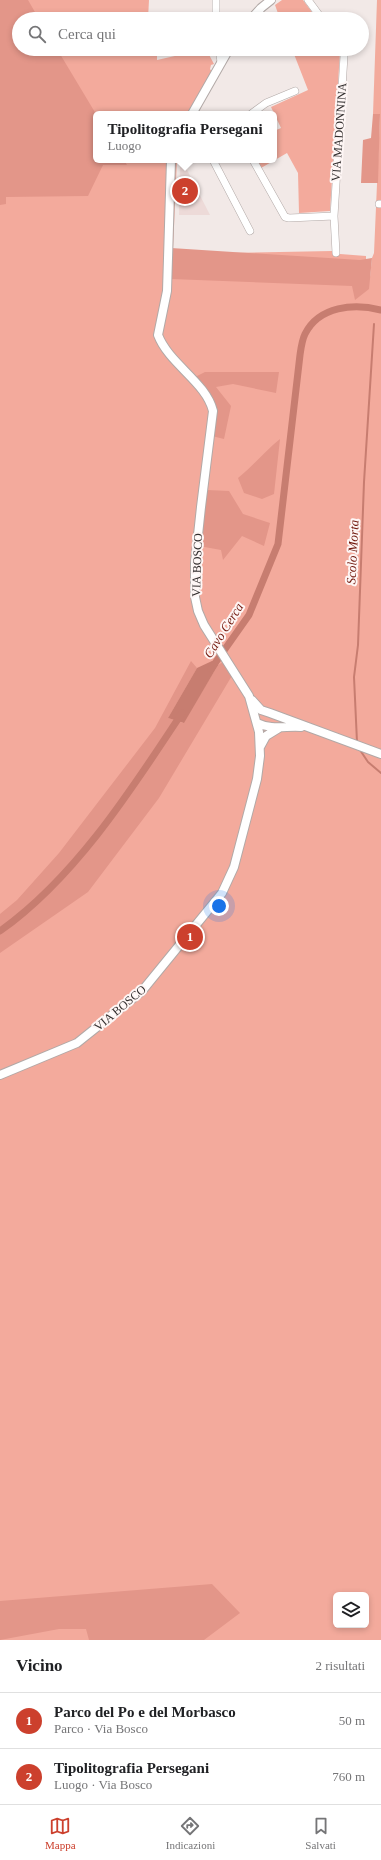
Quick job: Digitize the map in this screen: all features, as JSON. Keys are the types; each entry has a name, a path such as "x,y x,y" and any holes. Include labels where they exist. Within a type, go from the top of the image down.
{"street":[{"path":"216,0 217,12"},
{"path":"257,12 271,0"},
{"path":"308,0 317,12"},
{"path":"220,56 221,62"},
{"path":"194,111 225,56"},
{"name":"VIA MADONNINA","path":"336,253 334,216 344,56"},
{"path":"255,111 266,103 295,91"},
{"name":"VIA BOSCO","path":"0,1075 77,1043 142,991 222,893 234,868 243,838 257,779 260,747 257,722 249,696 226,658 214,642 198,611 195,584 200,507 213,411 210,400 168,352 158,336 167,291 171,163"},
{"path":"215,163 250,231"},
{"path":"255,163 284,217 334,216"},
{"path":"249,696 257,706 270,713 381,754"},
{"path":"270,713 257,722 263,726 279,728 293,726 308,728"},
{"path":"260,747 266,736 279,728"}],"shaded area":[{"path":"0,0 149,0 148,12 12,12 12,56 157,56 157,60 175,56 210,56 214,64 211,65 210,69 212,72 191,111 93,111 93,163 177,163 173,249 222,253 332,251 340,254 366,256 366,276 370,277 374,253 380,115 373,114 377,0 381,0 381,1640 0,1640"},
{"path":"0,0 28,0 35,12 12,12 12,56 61,56 94,111 93,163 126,163 127,165 103,165 88,196 6,197 6,204 0,205"},
{"path":"282,0 303,0 312,12 278,12 275,5"},
{"path":"295,56 340,56 330,211 299,213 298,173 287,153 277,159 277,130 281,128 277,120 277,111 273,111 271,107 308,90"},
{"path":"373,114 380,114 378,183 361,183 363,140 371,138"},
{"path":"258,163 270,163 261,168"},
{"path":"185,166 210,215 179,215 180,167"},
{"path":"171,248 360,260 372,258 369,289 355,300 352,286 171,279"},
{"path":"205,372 279,372 276,393 233,384 216,387 231,406 224,439 212,436 214,411 191,379"},
{"path":"280,439 274,494 262,499 244,493 238,478"},
{"path":"207,490 229,491 243,514 270,523 264,546 242,536 223,560 221,550 199,546"},
{"path":"191,661 197,668 168,718 183,723 218,665 225,661 233,674 159,798 88,892 0,953 0,914 17,900 59,853 155,728"},
{"path":"212,661 218,665 184,723 168,718 197,668"},
{"path":"212,1584 240,1613 204,1640 89,1640 86,1629 59,1629 0,1640 0,1601"}],"waterway":[{"name":"Cavo Cerca","path":"211,669 249,615 278,544 300,355 302,341 305,334 319,317 328,312 349,307 381,310"},
{"name":"Scolo Morta","path":"357,742 354,677 358,645 364,482 374,324"},
{"name":"Cavo Cerca","path":"0,931 27,910 77,859 100,831 143,772 182,713"},
{"name":"Scolo Morta","path":"360,750 368,762 381,773"}],"place":[{"name":"Tipolitografia Persegani","path":"185,191"},
{"name":"Parco del Po e del Morbasco","path":"190,937"}]}
